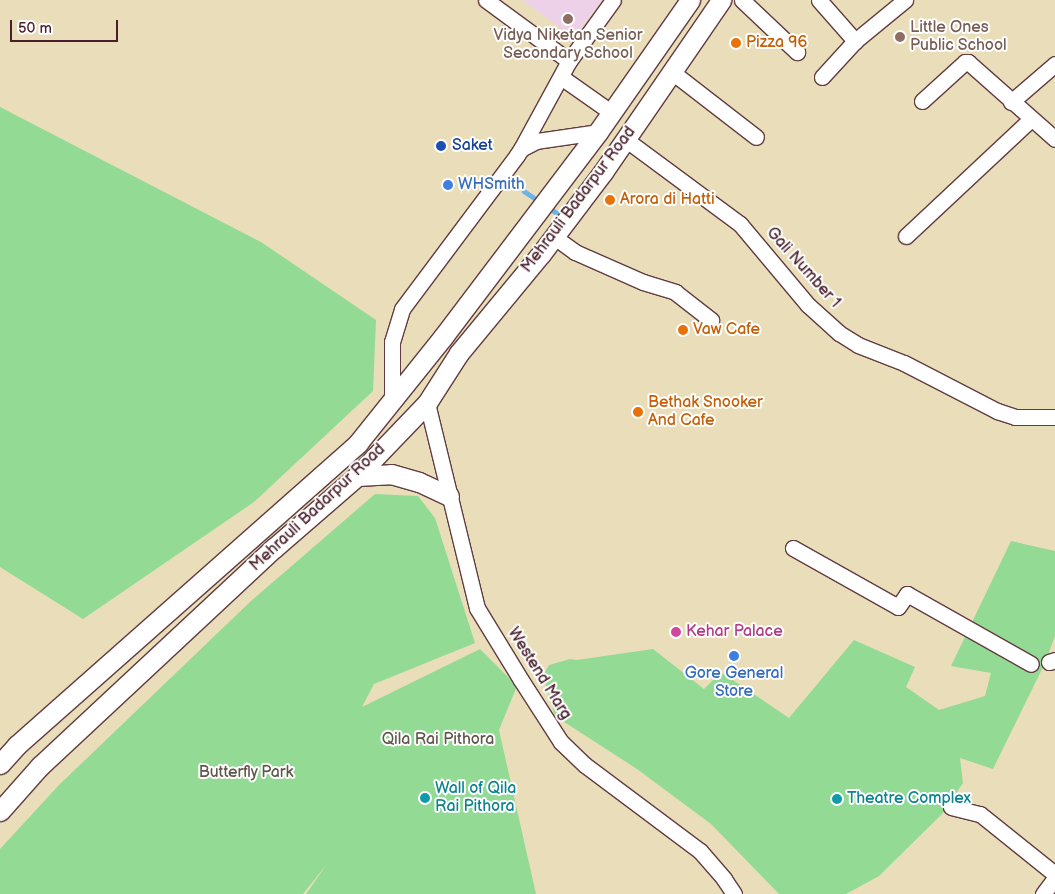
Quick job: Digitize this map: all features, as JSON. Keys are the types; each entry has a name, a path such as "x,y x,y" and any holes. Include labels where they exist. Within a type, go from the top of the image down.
{"main road":[{"name":"Mehrauli Badarpur Road","path":"0,764 25,738 358,443 443,337 598,132 690,0"},
{"name":"Mehrauli Badarpur Road","path":"0,812 48,759 274,548 358,476 427,403 459,353 553,236 625,139 721,0"},
{"path":"358,476 390,474 419,482 449,496"}],"street":[{"path":"486,0 569,61"},
{"path":"392,400 392,342 402,309 521,149 569,61 612,0"},
{"path":"742,0 797,52"},
{"path":"819,0 856,41"},
{"path":"822,76 856,41 905,0"},
{"path":"922,101 965,62 968,62 1055,139"},
{"path":"1011,102 1055,64"},
{"path":"672,72 756,137"},
{"path":"561,77 612,113"},
{"path":"906,236 1032,119"},
{"path":"521,149 536,141 598,132"},
{"name":"Gali Number 1","path":"625,139 740,224 808,305 839,333 858,346 904,363 997,411 1015,417 1055,417"},
{"path":"553,236 575,252 643,282 675,292 711,320"},
{"name":"Westend Marg","path":"427,403 477,608 561,742 585,765 700,851 734,894"},
{"path":"793,548 898,607 907,594 1031,664"},
{"path":"951,808 980,814 1055,874"},
{"path":"1042,894 1055,878"}],"shaded area":[{"name":"Vidya Niketan Senior Secondary School","path":"522,0 602,0 574,38"}],"green space":[{"path":"0,107 261,242 376,320 373,391 254,502 83,619 0,567"},
{"name":"Butterfly Park","path":"375,494 418,496 435,518 475,643 374,684 362,707 480,649 517,686 499,730 536,894 306,894 327,864 303,894 0,894 0,849 59,785 251,601"},
{"path":"1011,541 1055,551 1055,636 1045,663 993,769 960,758 963,783 942,814 879,876 846,894 779,894 711,824 637,769 555,716 543,676 549,665 570,659 577,660 653,649 704,689 721,672 789,718 854,640 915,667 906,687 939,710 985,696 991,673 951,666"}],"waterway":[{"path":"524,191 539,201"},
{"path":"548,207 557,213"}],"place":[{"name":"Vidya Niketan Senior Secondary School","path":"568,19"},
{"name":"Little Ones Public School","path":"900,37"},
{"name":"Pizza 96","path":"736,43"},
{"name":"Saket","path":"441,146"},
{"name":"WHSmith","path":"448,185"},
{"name":"Arora di Hatti","path":"610,200"},
{"name":"Vaw Cafe","path":"683,330"},
{"name":"Bethak Snooker And Cafe","path":"638,412"},
{"name":"Kehar Palace","path":"676,632"},
{"name":"Gore General Store","path":"734,656"},
{"name":"Wall of Qila Rai Pithora","path":"425,798"},
{"name":"Theatre Complex","path":"837,799"}],"park label":[{"name":"Qila Rai Pithora","path":"438,740"}]}
